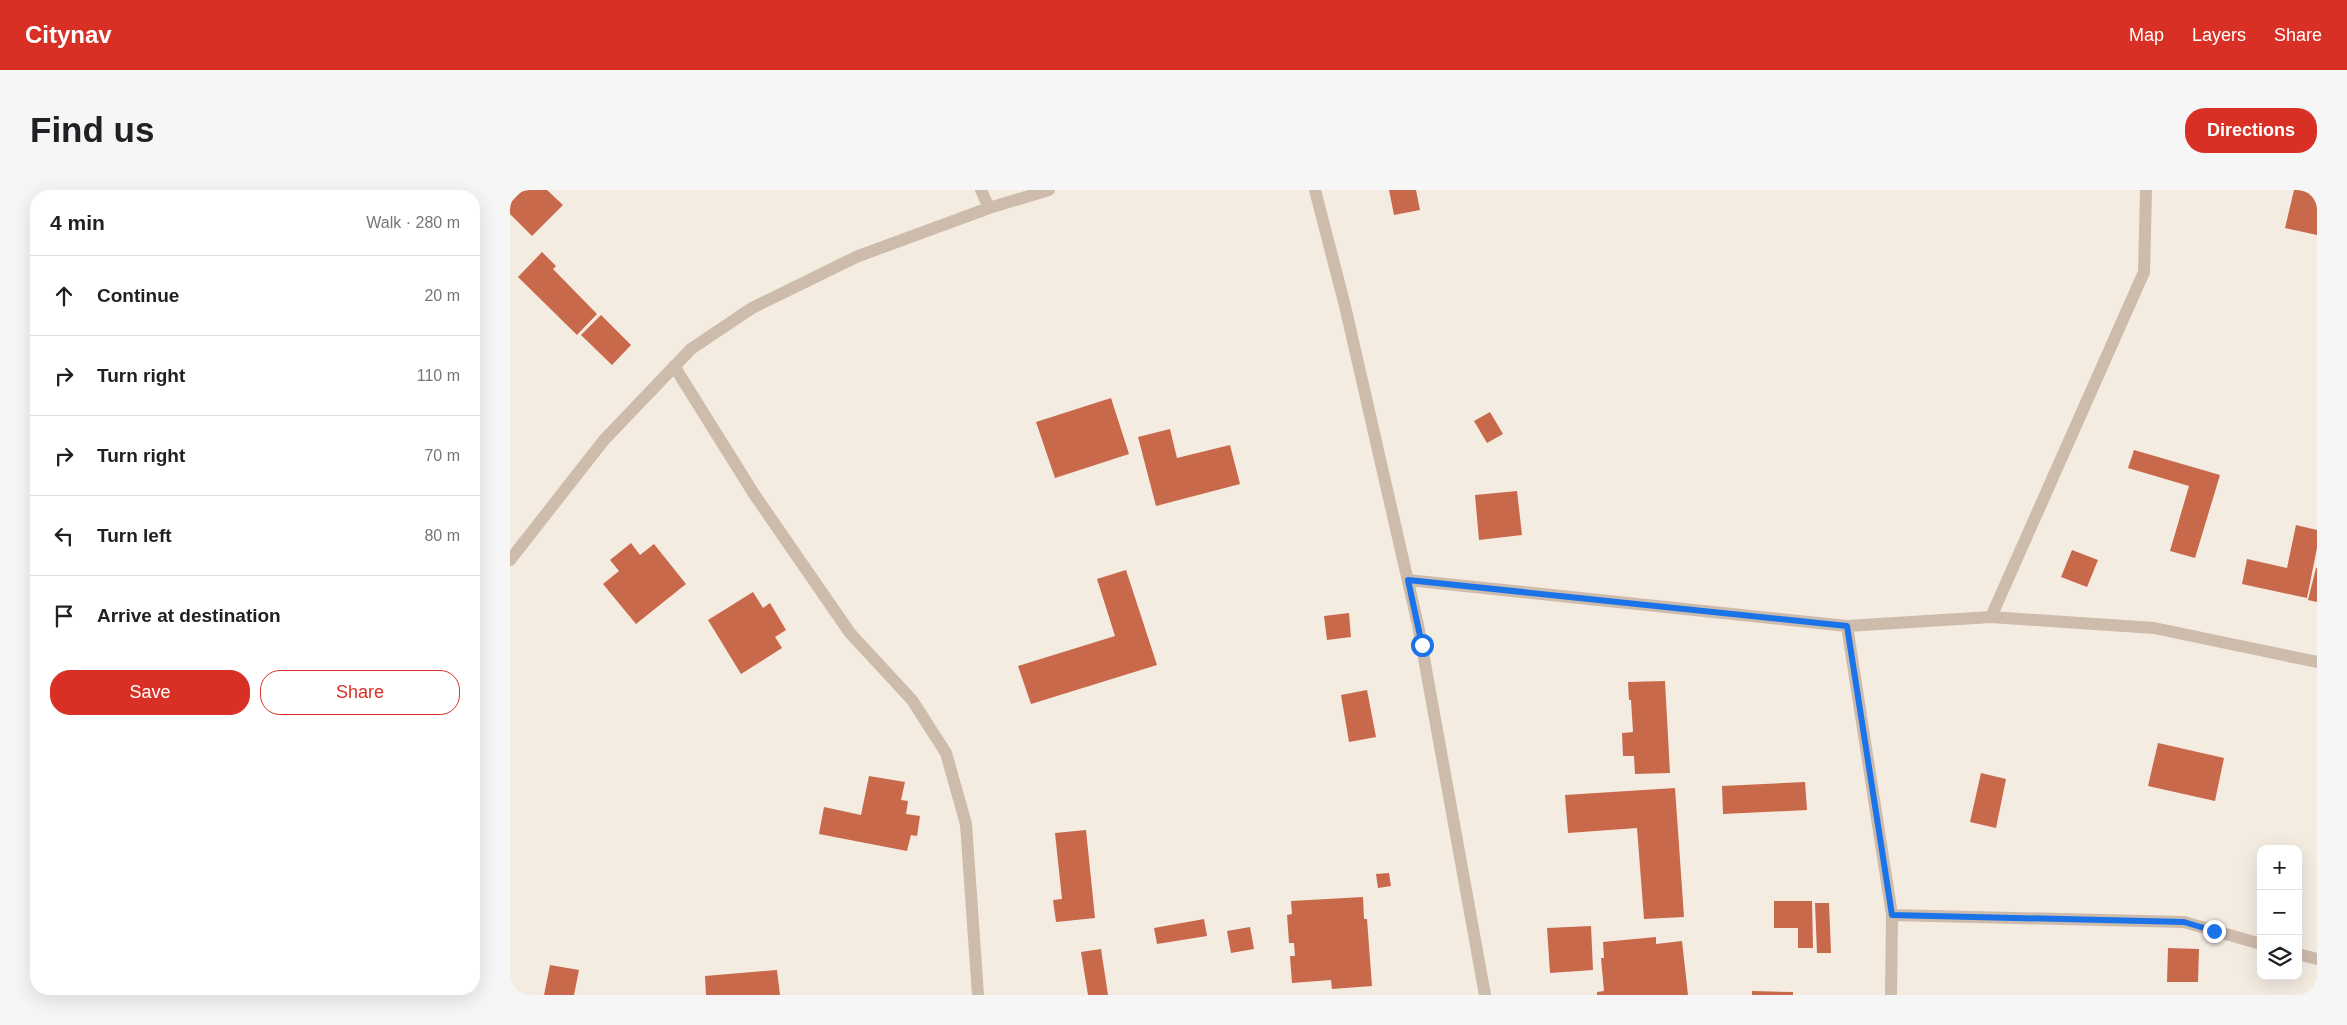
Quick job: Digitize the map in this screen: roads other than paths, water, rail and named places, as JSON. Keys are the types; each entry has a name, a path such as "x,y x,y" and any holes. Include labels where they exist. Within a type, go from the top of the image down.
{"street":[{"path":"981,190 989,208"},
{"path":"510,560 604,440 691,349 752,308 856,257 989,208 1049,190"},
{"path":"1315,190 1347,315 1408,580 1486,995"},
{"path":"1991,617 2144,272 2146,190"},
{"path":"674,366 754,494 850,633 912,700 946,753 966,824 978,995"},
{"path":"1408,580 1847,626 1991,617 2154,628 2317,662"},
{"path":"1847,626 1892,915 1891,995"},
{"path":"1892,915 2184,922 2257,943"},
{"path":"2302,955 2317,960"}]}
